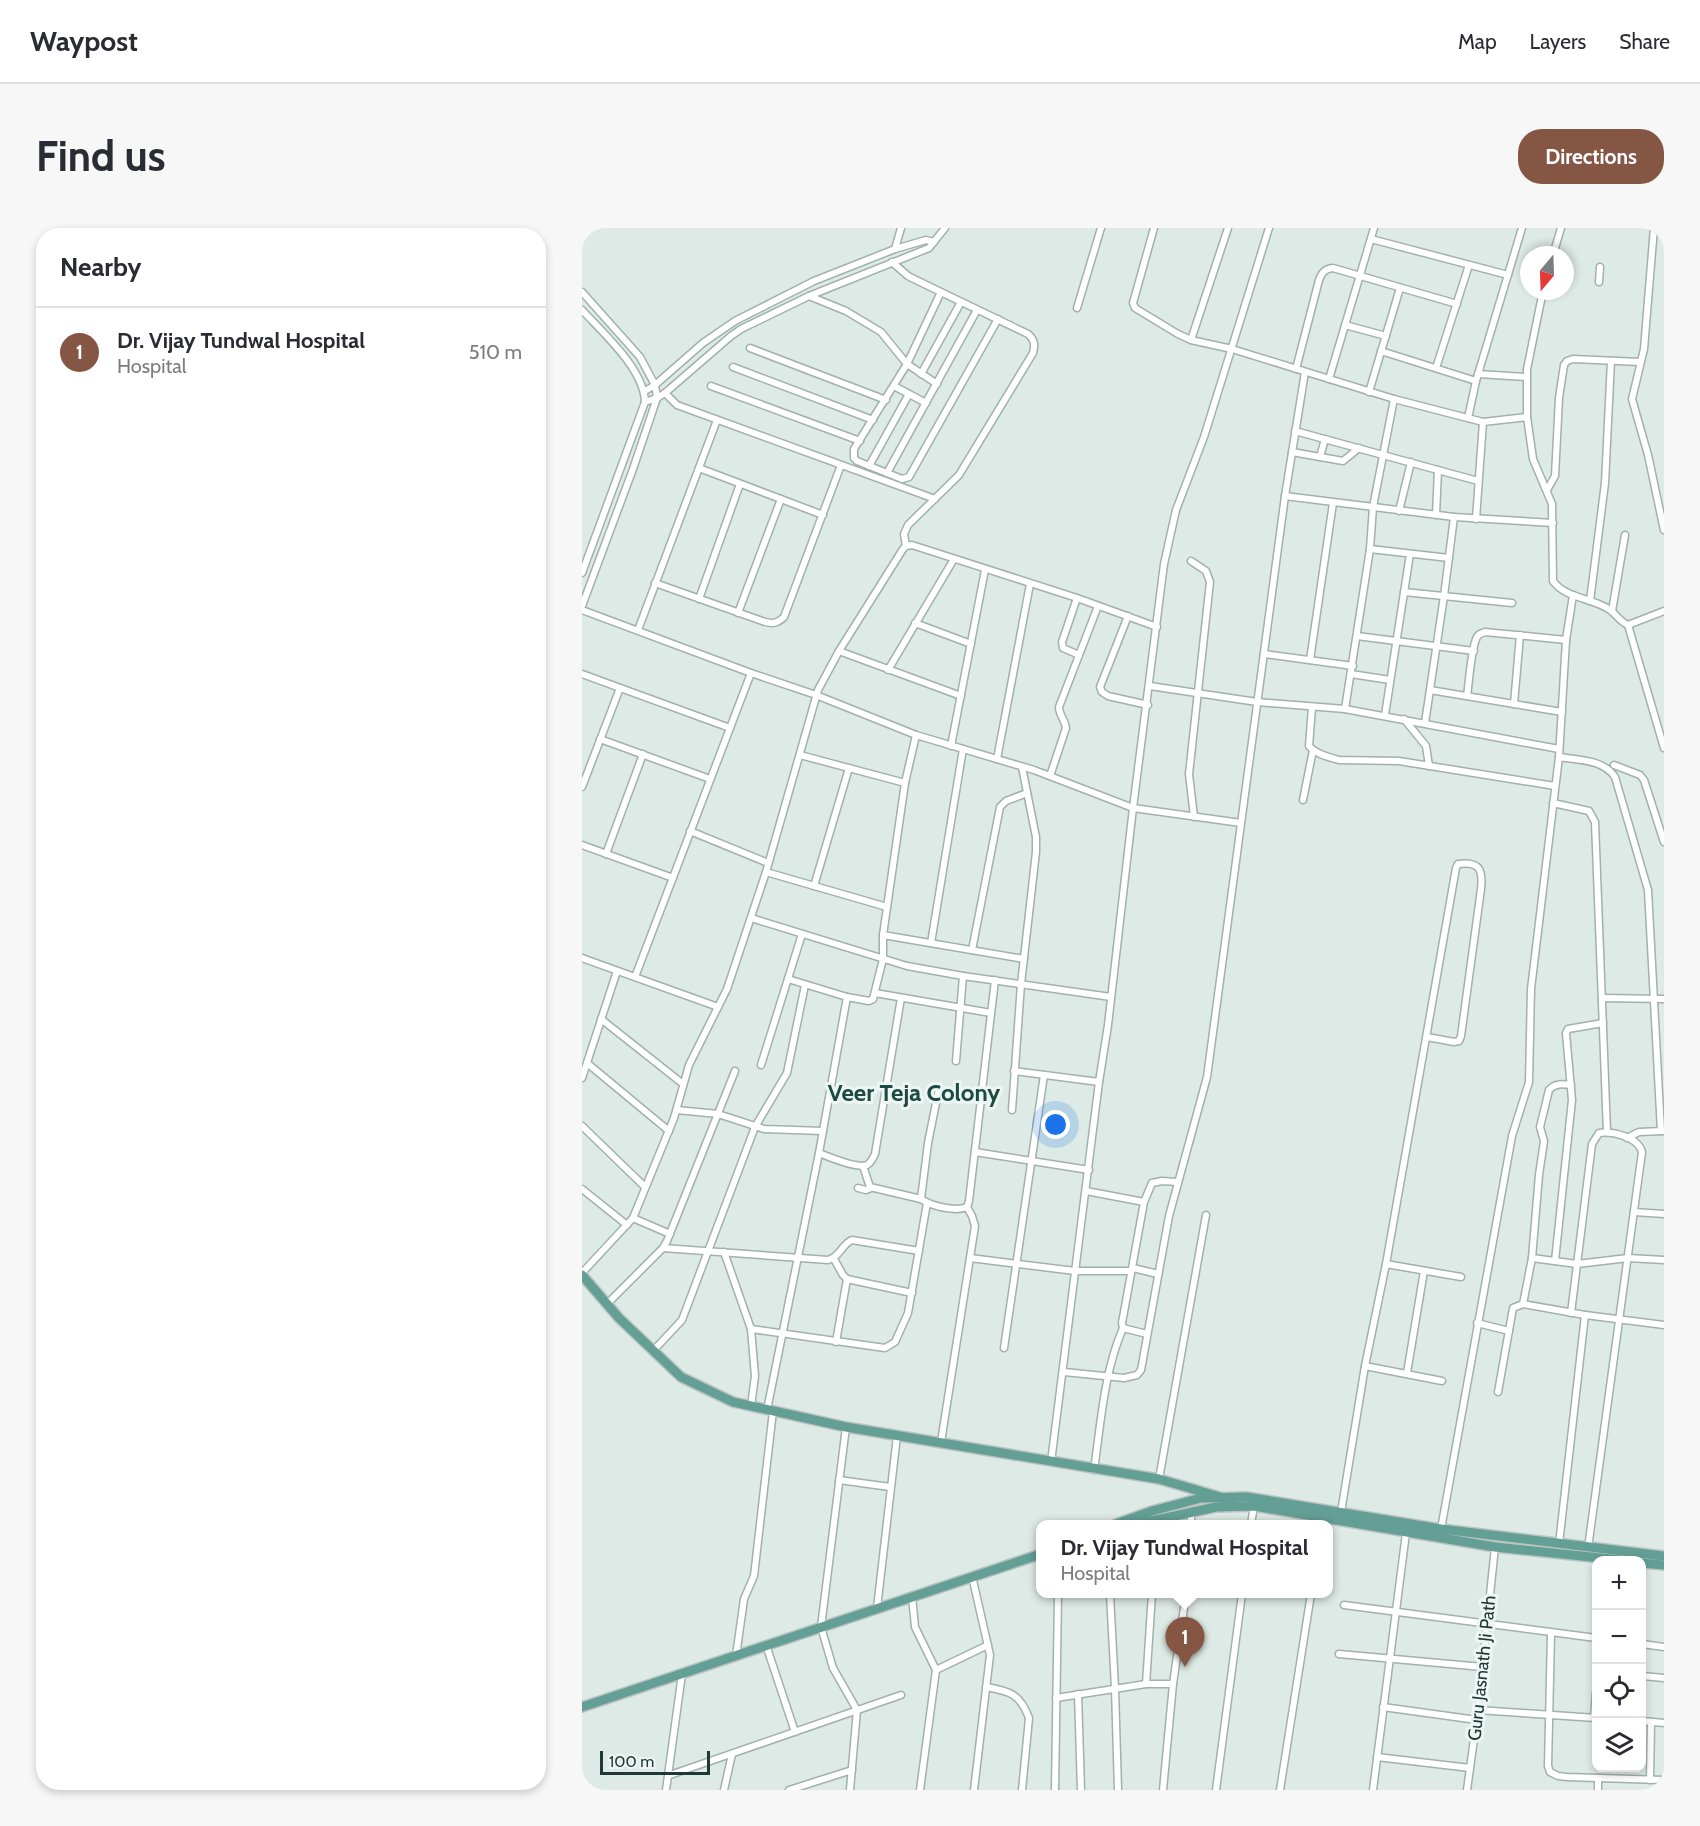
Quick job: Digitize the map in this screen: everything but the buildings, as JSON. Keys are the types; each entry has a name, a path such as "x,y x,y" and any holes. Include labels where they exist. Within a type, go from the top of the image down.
{"main road":[{"path":"582,1274 607,1304 681,1377 723,1398 770,1411 846,1427 1159,1479 1220,1497 1235,1506"},
{"path":"1127,1520 1182,1502 1220,1497 1247,1497 1441,1529 1664,1556"},
{"path":"1166,1520 1191,1511 1254,1506 1319,1520"},
{"path":"1333,1522 1495,1547 1592,1558"},
{"path":"582,1707 1036,1556"},
{"path":"1646,1563 1664,1565"}],"street":[{"path":"895,249 901,228"},
{"path":"645,402 665,393 731,336 808,296 929,248 945,228"},
{"path":"1077,308 1101,228"},
{"path":"1154,228 1133,303 1136,308 1191,340 1232,350 1369,392 1483,422 1527,417"},
{"path":"1191,340 1228,228"},
{"path":"1051,1462 1099,1082 1112,997 1164,564 1176,510 1204,437 1269,228"},
{"path":"1329,380 1374,228"},
{"path":"1468,418 1477,378 1522,228"},
{"path":"1556,246 1561,228"},
{"path":"1654,228 1644,349 1632,399 1648,455 1664,530"},
{"path":"1371,239 1508,275"},
{"path":"645,391 656,385 703,343 735,321 804,286 895,249 926,240 934,242"},
{"path":"582,1274 633,1218 677,1110 689,1065 727,989 766,872 816,695 839,651 906,546 904,534 908,525 959,475 1033,353 1035,346 1033,338 1028,334 908,276 892,262"},
{"path":"1436,368 1469,266"},
{"path":"1599,282 1600,267"},
{"path":"1296,369 1322,274 1327,269 1333,268 1456,304"},
{"path":"1369,392 1400,288"},
{"path":"582,292 640,357 656,385 657,398 582,608 751,673 816,695 916,735 1050,776 1133,808 1241,824"},
{"path":"941,292 907,364 854,449 854,458 857,461 902,479 909,477 998,319"},
{"path":"808,296 846,311 881,332 907,364 938,384"},
{"path":"1541,300 1526,377 1527,417 1533,459 1552,504 1553,581 1557,587 1612,611 1621,622 1628,625 1664,611"},
{"path":"921,374 961,302"},
{"path":"582,310 624,356 645,391 645,402 582,573"},
{"path":"887,473 977,310"},
{"path":"1346,325 1386,336"},
{"path":"750,348 885,400"},
{"path":"1381,351 1477,378 1526,377"},
{"path":"1547,490 1555,476 1559,398 1564,365 1573,358 1640,362"},
{"path":"1590,601 1606,474 1611,361"},
{"path":"733,367 873,420"},
{"path":"1064,1372 1124,1378 1137,1375 1141,1370 1169,1216 1204,1092 1285,496 1305,372"},
{"path":"711,386 860,441"},
{"path":"894,386 927,403"},
{"path":"665,393 677,405 935,499"},
{"path":"869,466 909,394"},
{"path":"1345,709 1370,549 1373,507 1394,399"},
{"path":"638,630 717,420"},
{"path":"1476,519 1483,422"},
{"path":"1295,431 1478,481"},
{"path":"1320,457 1325,439"},
{"path":"1292,452 1343,461 1359,448"},
{"path":"1399,511 1411,462"},
{"path":"655,583 738,613 773,624 779,622 784,617 842,465"},
{"path":"699,468 822,515"},
{"path":"1436,515 1438,470"},
{"path":"699,598 740,484"},
{"path":"1285,496 1454,517 1553,523"},
{"path":"738,613 781,499"},
{"path":"1310,660 1333,503"},
{"path":"1425,723 1454,517"},
{"path":"1612,611 1624,535"},
{"path":"906,546 912,545 1077,598 1157,627"},
{"path":"1370,549 1449,558"},
{"path":"1385,715 1410,554"},
{"path":"888,670 954,559"},
{"path":"1191,561 1206,572 1210,582 1189,774 1194,817"},
{"path":"951,746 985,570"},
{"path":"997,759 1030,584"},
{"path":"1404,592 1512,603"},
{"path":"1441,1529 1514,1127 1528,1082 1531,989 1556,786 1566,640 1573,595"},
{"path":"1077,598 1062,642 1063,648 1079,655"},
{"path":"1050,776 1066,728 1065,721 1059,713 1059,707 1098,606"},
{"path":"1128,616 1100,687 1102,692 1108,696 1148,705"},
{"path":"915,623 971,644"},
{"path":"1628,625 1664,748"},
{"path":"1467,696 1476,638 1479,634 1485,632 1566,640"},
{"path":"1514,704 1520,635"},
{"path":"1357,636 1474,651"},
{"path":"839,651 961,696"},
{"path":"1264,654 1353,666"},
{"path":"635,977 751,673"},
{"path":"582,674 730,728"},
{"path":"1351,674 1390,680"},
{"path":"1150,686 1257,702 1345,709 1385,715 1559,749"},
{"path":"582,788 620,688"},
{"path":"1430,690 1562,712"},
{"path":"1312,707 1309,746 1313,750 1339,760 1399,761 1556,786"},
{"path":"1404,718 1426,746 1429,766"},
{"path":"788,980 847,997 869,1001 873,999 883,959 883,935 905,783 916,735"},
{"path":"600,739 710,779"},
{"path":"932,943 963,749"},
{"path":"1303,800 1313,750"},
{"path":"606,854 643,754"},
{"path":"800,755 905,783"},
{"path":"1558,758 1600,764 1610,770 1615,777 1631,839 1648,891 1662,1131 1639,1132 1627,1138"},
{"path":"1614,765 1640,775 1644,780 1664,842"},
{"path":"1012,1110 1036,837 1022,767"},
{"path":"814,886 849,768"},
{"path":"972,950 1000,807 1006,801 1027,793"},
{"path":"1553,803 1589,811 1595,822 1607,1132"},
{"path":"690,831 768,863"},
{"path":"582,845 673,878"},
{"path":"1341,1512 1365,1366 1386,1264 1456,868 1458,864 1477,866 1481,870 1482,882 1461,1036 1459,1041 1455,1042 1427,1037"},
{"path":"766,872 887,907"},
{"path":"751,918 907,966 1112,997"},
{"path":"761,1065 802,934"},
{"path":"883,935 1024,958"},
{"path":"582,958 718,1007"},
{"path":"582,1078 617,970"},
{"path":"956,1061 963,976"},
{"path":"940,1442 975,1221 967,1207 995,980"},
{"path":"653,1351 682,1320 755,1127 787,1073 805,985"},
{"path":"875,993 991,1013"},
{"path":"736,1656 744,1599 754,1576 770,1411 783,1332 847,997"},
{"path":"819,1153 835,1160 863,1166 868,1165 875,1154 901,998"},
{"path":"1602,998 1664,999"},
{"path":"601,1020 683,1084"},
{"path":"1556,1261 1572,1100 1566,1040 1568,1029 1603,1023"},
{"path":"587,1063 669,1131"},
{"path":"607,1304 663,1248 735,1071"},
{"path":"1014,1071 1099,1082"},
{"path":"1004,1348 1044,1075"},
{"path":"1523,1304 1532,1258 1544,1141 1540,1127 1550,1090 1553,1086 1571,1084"},
{"path":"751,1329 885,1348 896,1342 906,1319 920,1251 928,1143 938,1093"},
{"path":"677,1110 718,1114 769,1130 823,1131"},
{"path":"582,1126 645,1187"},
{"path":"1571,1313 1592,1144 1599,1133 1607,1132 1636,1141 1642,1152 1588,1548"},
{"path":"975,1152 1089,1170"},
{"path":"863,1166 867,1183 871,1188"},
{"path":"1094,1470 1108,1377 1116,1344 1123,1328 1122,1323 1144,1202 1152,1183 1178,1182"},
{"path":"858,1188 866,1190 871,1188 961,1209 967,1207"},
{"path":"582,1189 627,1225"},
{"path":"1086,1191 1144,1202"},
{"path":"1634,1212 1664,1214"},
{"path":"1159,1479 1206,1215"},
{"path":"633,1218 670,1233"},
{"path":"663,1248 828,1260 834,1259 852,1240 920,1251"},
{"path":"724,1252 751,1329 755,1376 751,1406"},
{"path":"970,1258 1075,1270 1131,1271 1133,1268 1158,1274"},
{"path":"1532,1258 1577,1264 1628,1258 1664,1260"},
{"path":"834,1259 847,1279 912,1293"},
{"path":"1386,1264 1461,1277"},
{"path":"1407,1374 1424,1271"},
{"path":"836,1342 847,1279"},
{"path":"1498,1392 1513,1308 1523,1304 1585,1316 1664,1325"},
{"path":"1559,1545 1585,1316"},
{"path":"1477,1323 1509,1331"},
{"path":"1123,1328 1147,1334"},
{"path":"1365,1366 1442,1381"},
{"path":"846,1427 821,1627 833,1668 857,1710 850,1790"},
{"path":"876,1608 897,1436"},
{"path":"839,1480 890,1486"},
{"path":"1252,1520 1254,1506"},
{"path":"1191,1511 1191,1520"},
{"path":"1373,1790 1406,1533"},
{"name":"Guru Jasnath Ji Path","path":"1467,1790 1477,1720 1495,1547"},
{"path":"972,1576 990,1655 974,1790"},
{"path":"912,1596 915,1627 935,1663 936,1670 920,1790"},
{"path":"1055,1790 1058,1598"},
{"path":"1110,1598 1118,1790"},
{"path":"1146,1684 1152,1598"},
{"path":"1163,1790 1173,1684 1185,1598"},
{"path":"1216,1790 1241,1598"},
{"path":"1280,1790 1310,1598"},
{"path":"1344,1605 1592,1638"},
{"path":"1551,1634 1548,1715 1550,1772 1558,1776 1664,1780"},
{"path":"766,1645 795,1732"},
{"path":"936,1670 988,1645"},
{"path":"1646,1645 1664,1647"},
{"path":"1338,1654 1483,1667"},
{"path":"666,1790 670,1775 682,1674"},
{"path":"1646,1676 1664,1678"},
{"path":"1056,1698 1146,1684 1173,1684"},
{"path":"986,1687 1007,1690 1015,1695 1029,1718 1022,1790"},
{"path":"1078,1694 1081,1790"},
{"path":"670,1775 901,1695"},
{"path":"1383,1707 1477,1720"},
{"path":"1478,1710 1592,1718"},
{"path":"1646,1722 1664,1723"},
{"path":"1650,1780 1651,1722"},
{"path":"724,1790 732,1754"},
{"path":"1377,1757 1470,1768"},
{"path":"789,1790 852,1770"},
{"path":"1598,1778 1598,1790"}],"place":[{"name":"Dr. Vijay Tundwal Hospital","path":"1185,1667"}],"district":[{"name":"Veer Teja Colony","path":"914,1093"}]}
